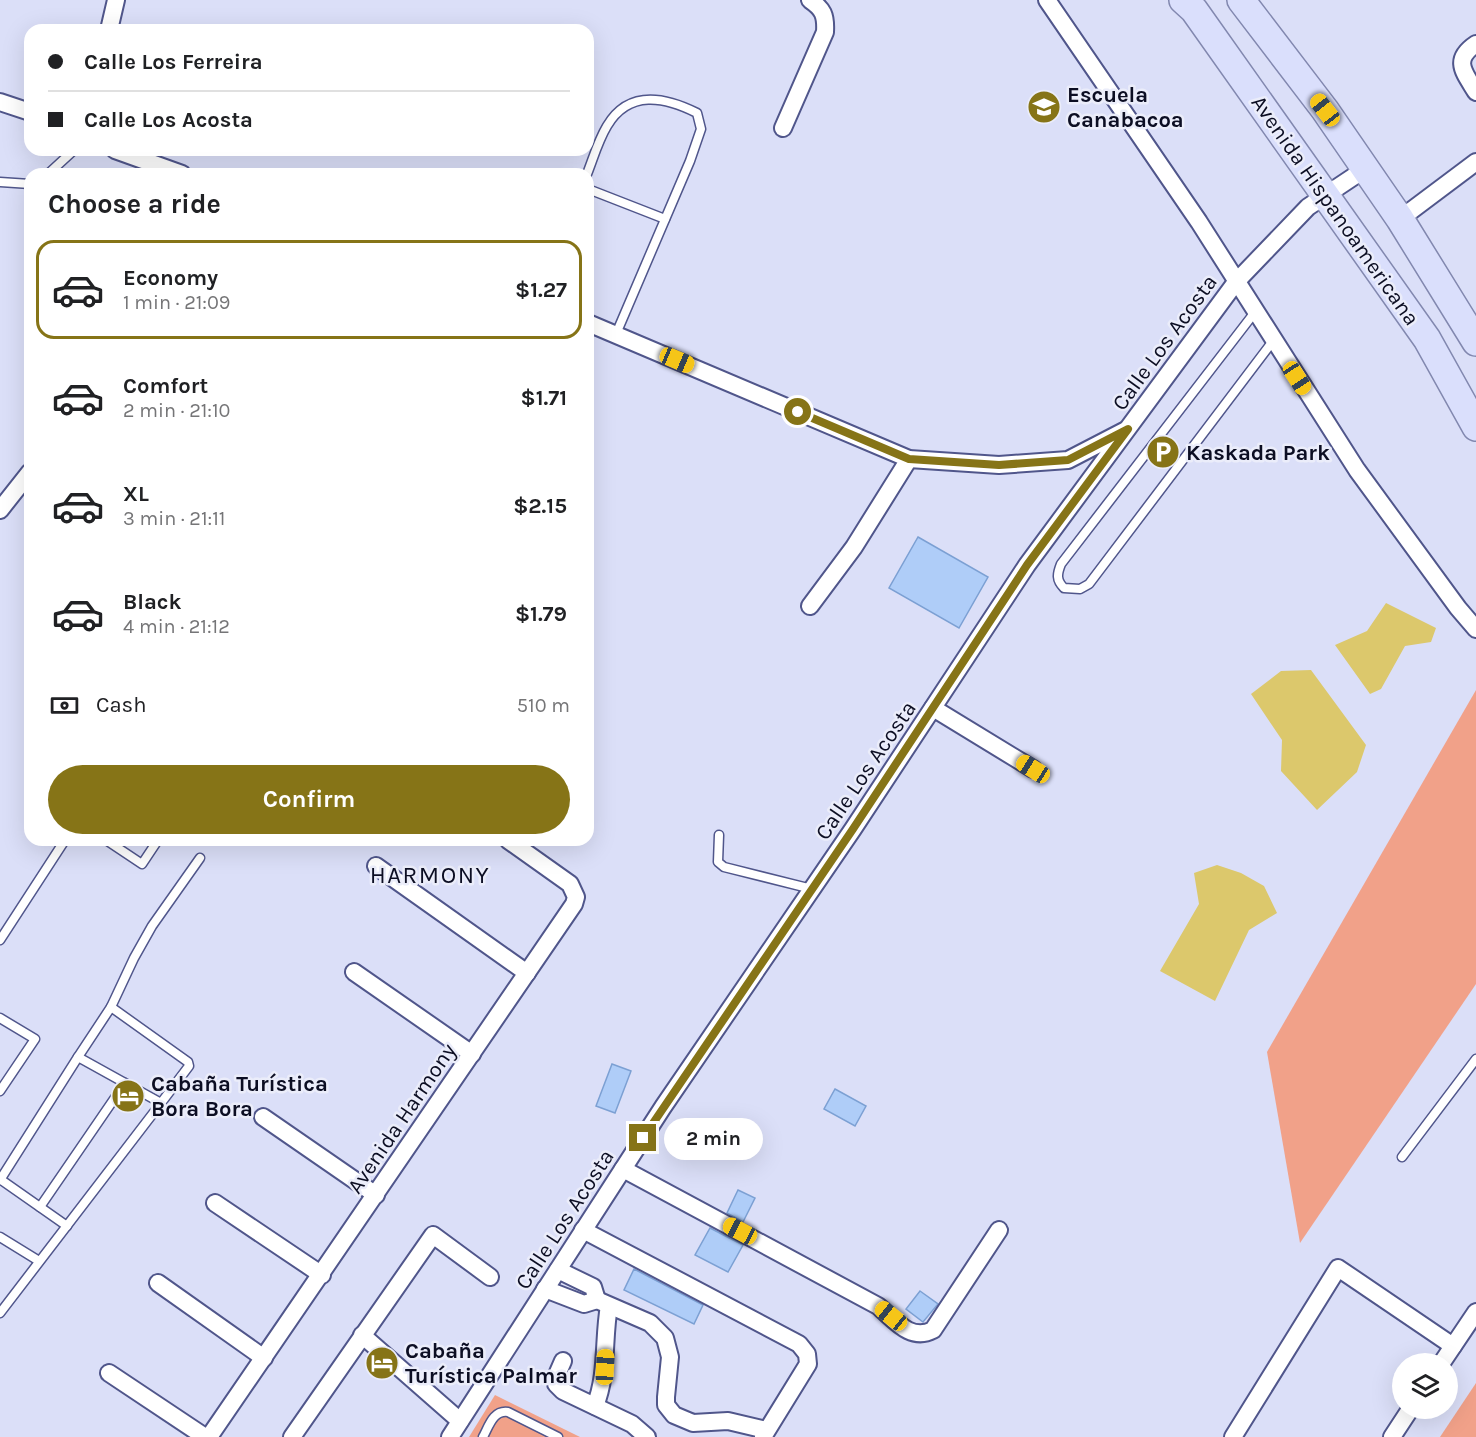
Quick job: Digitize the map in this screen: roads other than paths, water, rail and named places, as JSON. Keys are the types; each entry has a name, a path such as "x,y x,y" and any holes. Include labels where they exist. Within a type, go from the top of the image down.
{"main road":[{"name":"Avenida Hispanoamericana","path":"1184,0 1194,10 1326,193 1427,339 1476,428"},
{"name":"Avenida Hispanoamericana","path":"1241,0 1325,110 1400,219 1476,342"}],"street":[{"path":"110,24 116,0"},
{"path":"783,128 825,32 822,9 810,0"},
{"path":"1047,0 1199,222 1357,470 1458,608 1476,629"},
{"path":"1476,44 1465,52 1461,60 1464,73 1476,92"},
{"path":"0,102 24,110"},
{"path":"132,156 165,168"},
{"path":"1400,219 1476,162"},
{"name":"Calle Los Acosta","path":"450,1437 623,1169 1027,565 1236,282 1308,207 1365,169"},
{"path":"594,325 909,459 999,465 1068,460 1128,429"},
{"path":"810,606 854,547 909,459"},
{"path":"0,510 24,480"},
{"path":"933,708 1033,769"},
{"name":"Avenida Harmony","path":"207,1437 322,1275 573,904 576,897 570,884 516,846"},
{"path":"376,866 527,973"},
{"path":"354,972 472,1054"},
{"path":"263,1117 376,1195"},
{"path":"623,1169 878,1306 908,1332 917,1334 926,1334 933,1330 999,1230"},
{"path":"215,1203 322,1275"},
{"path":"545,1289 584,1304 603,1303 650,1323 664,1338 670,1357 666,1397 670,1412 693,1423 728,1420 765,1434 807,1364 807,1354 800,1344 583,1230"},
{"path":"292,1437 433,1235 490,1277"},
{"path":"1233,1437 1338,1268 1453,1346"},
{"path":"558,1270 593,1287 603,1303 605,1367 601,1392 595,1406"},
{"path":"158,1283 264,1358"},
{"path":"1448,1353 1476,1312"},
{"path":"362,1335 460,1421"},
{"path":"563,1361 556,1377 556,1384 563,1391 632,1424 647,1437"},
{"path":"109,1373 207,1437"},
{"path":"1392,1437 1404,1419"}],"lane":[{"path":"589,168 607,125 626,106 651,98 677,103 697,113 701,129 616,334"},
{"path":"54,168 68,156"},
{"path":"0,182 24,184"},
{"path":"594,191 665,219"},
{"path":"1255,312 1061,564 1057,574 1058,582 1064,588 1080,589 1089,584 1274,341"},
{"path":"719,835 718,862 724,867 812,889"},
{"path":"0,940 61,846"},
{"path":"115,846 142,864 154,846"},
{"path":"67,1226 0,1179 111,1006 152,926 200,858"},
{"path":"0,1312 3,1302 39,1262 189,1066 188,1062 111,1006"},
{"path":"0,1018 35,1039 0,1090"},
{"path":"78,1057 161,1103"},
{"path":"1401,1157 1476,1059"},
{"path":"40,1207 125,1083"},
{"path":"0,1237 39,1262"},
{"path":"483,1437 496,1413 501,1411 558,1437"}],"place":[{"name":"Escuela Canabacoa","path":"1044,107"},
{"name":"Kaskada Park","path":"1163,452"},
{"name":"Cabaña Turística Bora Bora","path":"128,1096"},
{"name":"Cabaña Turística Palmar","path":"382,1363"}],"district":[{"name":"HARMONY","path":"430,875"}]}
